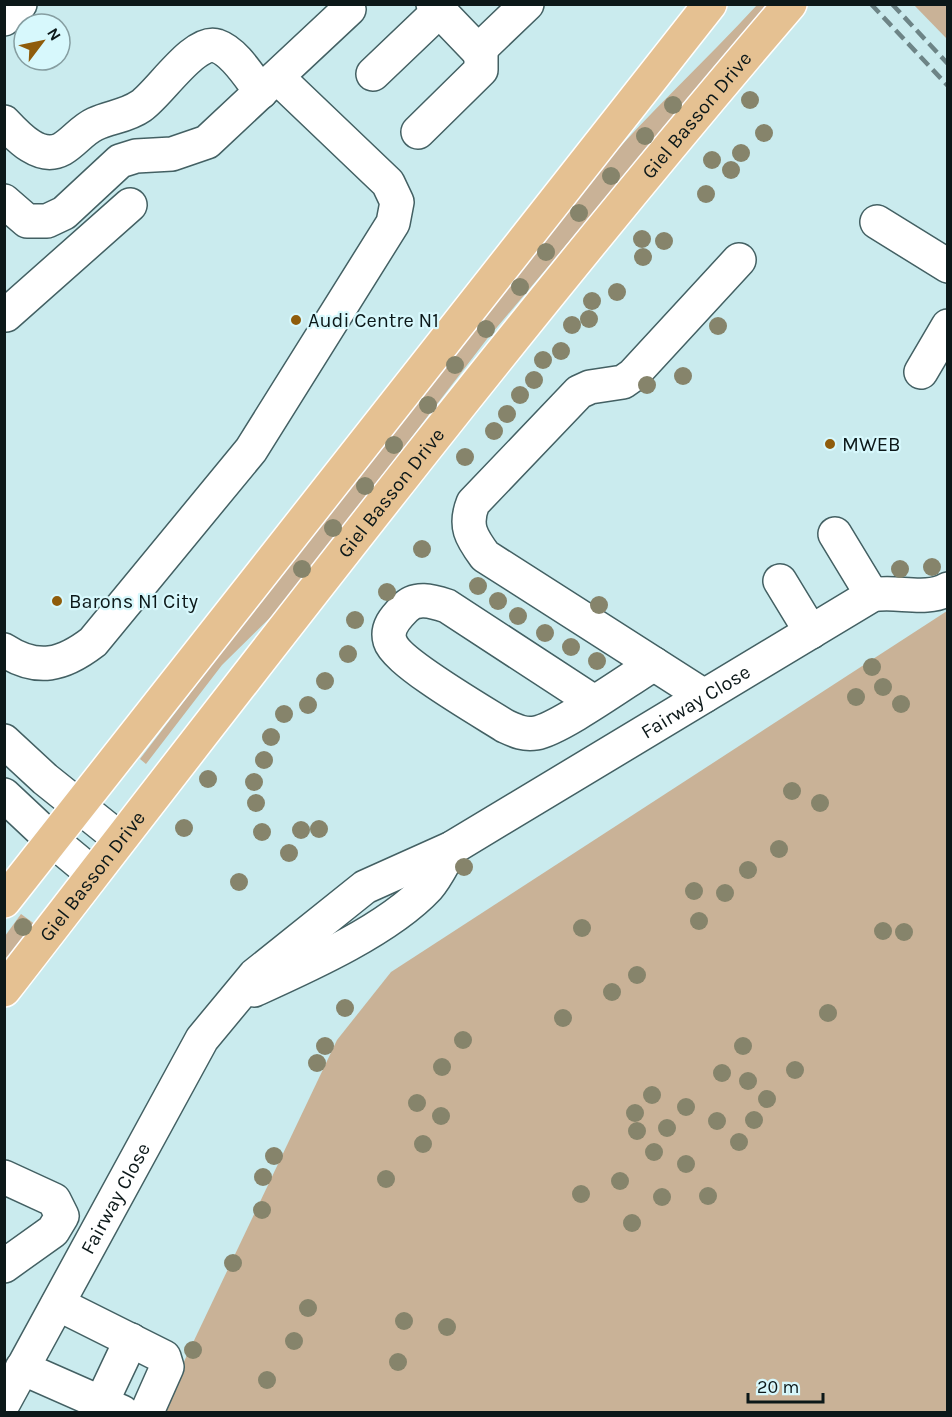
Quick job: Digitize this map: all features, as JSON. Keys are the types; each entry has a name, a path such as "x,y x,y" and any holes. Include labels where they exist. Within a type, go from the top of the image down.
{"main road":[{"path":"4,901 710,4"},
{"name":"Giel Basson Drive","path":"4,990 120,839 656,161 790,4"}],"street":[{"path":"4,19 20,4"},
{"path":"478,51 527,4"},
{"path":"16,211 47,221 64,213 120,161 136,156 172,154 207,142 349,6"},
{"path":"373,74 436,8 481,54 481,69 418,132"},
{"path":"4,122 19,138 40,151 60,150 96,123 127,114 143,105 196,51 209,45 218,46 269,84 388,183 397,202 393,223 250,450 93,642 74,656 46,663 15,656 4,650"},
{"path":"5,315 130,205"},
{"path":"877,222 948,266"},
{"path":"704,696 485,556 468,529 468,516 473,503 567,404 590,387 622,381 633,375 739,260"},
{"path":"921,372 948,326"},
{"path":"836,534 872,595"},
{"path":"780,581 811,632"},
{"name":"Fairway Close","path":"4,1401 202,1039 255,975 319,921 365,887 452,848 872,595 887,592 938,595 948,589"},
{"path":"594,702 447,606 432,601 408,604 394,620 389,631 390,643 409,663 505,726 521,734 546,730 594,702 654,664"},
{"path":"4,741 78,806 120,839"},
{"path":"4,795 93,874"},
{"name":"Fairway Close","path":"233,999 291,974 386,920 428,887 452,848"},
{"path":"319,921 335,923 342,935 341,946"},
{"path":"4,1177 54,1200 62,1216 53,1232 4,1266"},
{"path":"58,1304 160,1354 167,1361 167,1367 147,1413"},
{"path":"22,1368 107,1409 131,1340"}],"shaded area":[{"path":"757,5 769,5 487,339 282,606 222,665 146,764 140,759 286,568 598,172"},
{"path":"914,5 947,5 947,39"},
{"path":"947,611 947,1412 160,1412 337,1040 391,972"},
{"path":"21,914 36,925 5,965 5,936"}],"railway":[{"path":"871,4 948,86"},
{"path":"892,4 948,64"}],"place":[{"name":"Audi Centre N1","path":"296,320"},
{"name":"MWEB","path":"830,444"},
{"name":"Barons N1 City","path":"57,601"}]}
